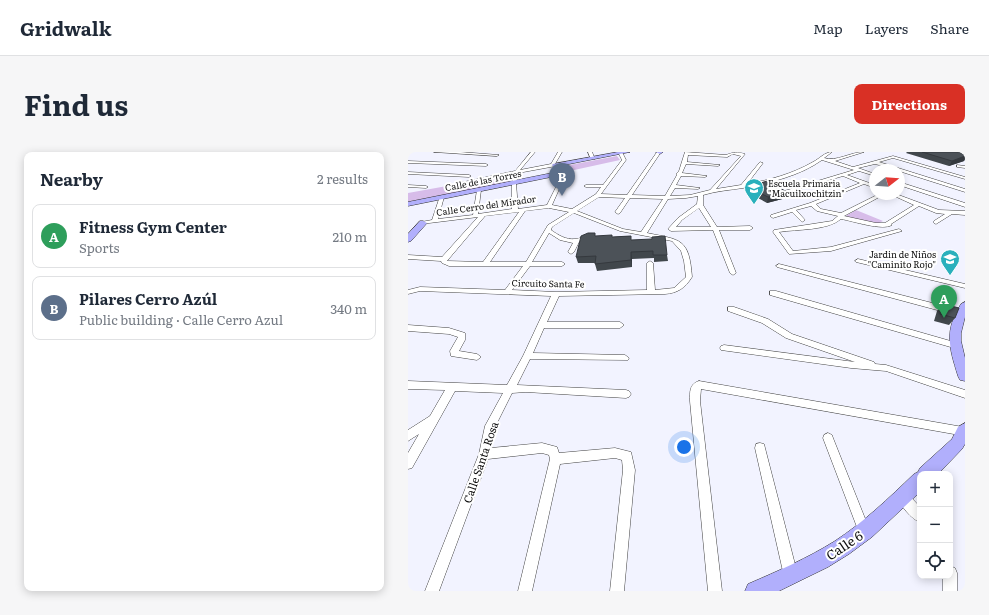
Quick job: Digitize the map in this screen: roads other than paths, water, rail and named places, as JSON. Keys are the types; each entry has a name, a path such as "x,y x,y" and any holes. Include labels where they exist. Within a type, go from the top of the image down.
{"street":[{"path":"436,152 499,154"},
{"path":"515,210 514,183 516,173 533,152"},
{"path":"549,206 563,176 553,164 560,152"},
{"path":"590,152 591,156 594,158"},
{"path":"474,172 461,183 622,152 623,162 598,195 555,222 548,230 528,264 508,291"},
{"path":"618,212 660,152"},
{"path":"643,234 672,186 684,163 687,153 727,156 733,152 744,156 712,191"},
{"path":"598,195 665,198 688,197 712,191 742,187 786,176 823,159 830,152"},
{"path":"832,161 862,152"},
{"path":"480,168 499,154"},
{"path":"783,193 843,175 890,157 899,158 965,178"},
{"path":"823,159 869,173"},
{"path":"408,162 486,165"},
{"path":"874,162 965,191"},
{"path":"684,163 718,165"},
{"path":"742,187 761,163"},
{"path":"958,166 965,167"},
{"path":"408,172 469,176"},
{"name":"Calle de las Torres","path":"408,204 561,173"},
{"path":"678,174 705,176"},
{"path":"843,175 869,185"},
{"path":"773,216 794,211 863,183"},
{"path":"905,185 965,205"},
{"path":"408,186 426,187"},
{"path":"586,186 604,186"},
{"path":"672,186 698,188"},
{"path":"475,216 480,190"},
{"path":"701,194 700,205 719,234 733,273"},
{"path":"434,222 442,197"},
{"path":"905,199 938,212 965,213"},
{"path":"812,204 819,210 841,216 876,226 889,225 899,231 831,249 791,252 776,230 810,227 834,222 841,216 872,200"},
{"path":"889,225 888,223 919,204"},
{"path":"700,205 680,219 671,229 750,228"},
{"name":"Calle Cerro del Mirador","path":"408,224 434,222 549,206 573,211 608,226 674,240 680,243 684,249 689,277 682,286"},
{"path":"486,263 523,210"},
{"path":"794,211 802,220"},
{"path":"936,222 950,213"},
{"path":"444,259 483,215"},
{"path":"408,238 423,223"},
{"path":"548,230 568,242 576,242 586,238"},
{"path":"571,252 576,242"},
{"path":"408,257 444,259"},
{"path":"444,259 444,262 449,264 562,264"},
{"path":"858,261 965,286"},
{"path":"650,263 651,292"},
{"path":"779,266 963,310 955,331 965,376"},
{"name":"Circuito Santa Fe","path":"410,291 508,291 556,294 675,291 682,286"},
{"path":"773,293 958,347"},
{"name":"Calle Santa Rosa","path":"432,591 484,454 490,426 527,356 556,294"},
{"path":"731,309 765,321 790,336 965,394"},
{"path":"541,325 620,325"},
{"path":"408,328 449,331 462,334 462,338 454,349 454,354 478,357"},
{"path":"724,348 851,365 886,368"},
{"path":"527,356 625,358"},
{"path":"408,385 510,389 526,388 626,394"},
{"path":"716,591 696,401 696,389 699,385 964,431 957,444 929,471"},
{"path":"408,464 452,387"},
{"path":"408,436 434,419"},
{"path":"828,438 864,531"},
{"path":"484,454 542,448 553,451 556,459 525,591"},
{"path":"760,448 791,576"},
{"path":"556,459 615,453 627,456 629,470 617,591"},
{"name":"Calle 6","path":"755,591 791,576 832,554 864,531 917,483"},
{"path":"904,496 917,512"},
{"path":"950,579 950,591"}],"place":[{"name":"Pilares Cerro Azúl","path":"562,196"},
{"name":"Escuela Primaria \"Macuilxochitzin\"","path":"754,205"},
{"name":"Jardin de Niños \"Caminito Rojo\"","path":"950,276"},
{"name":"Fitness Gym Center","path":"944,318"}]}
